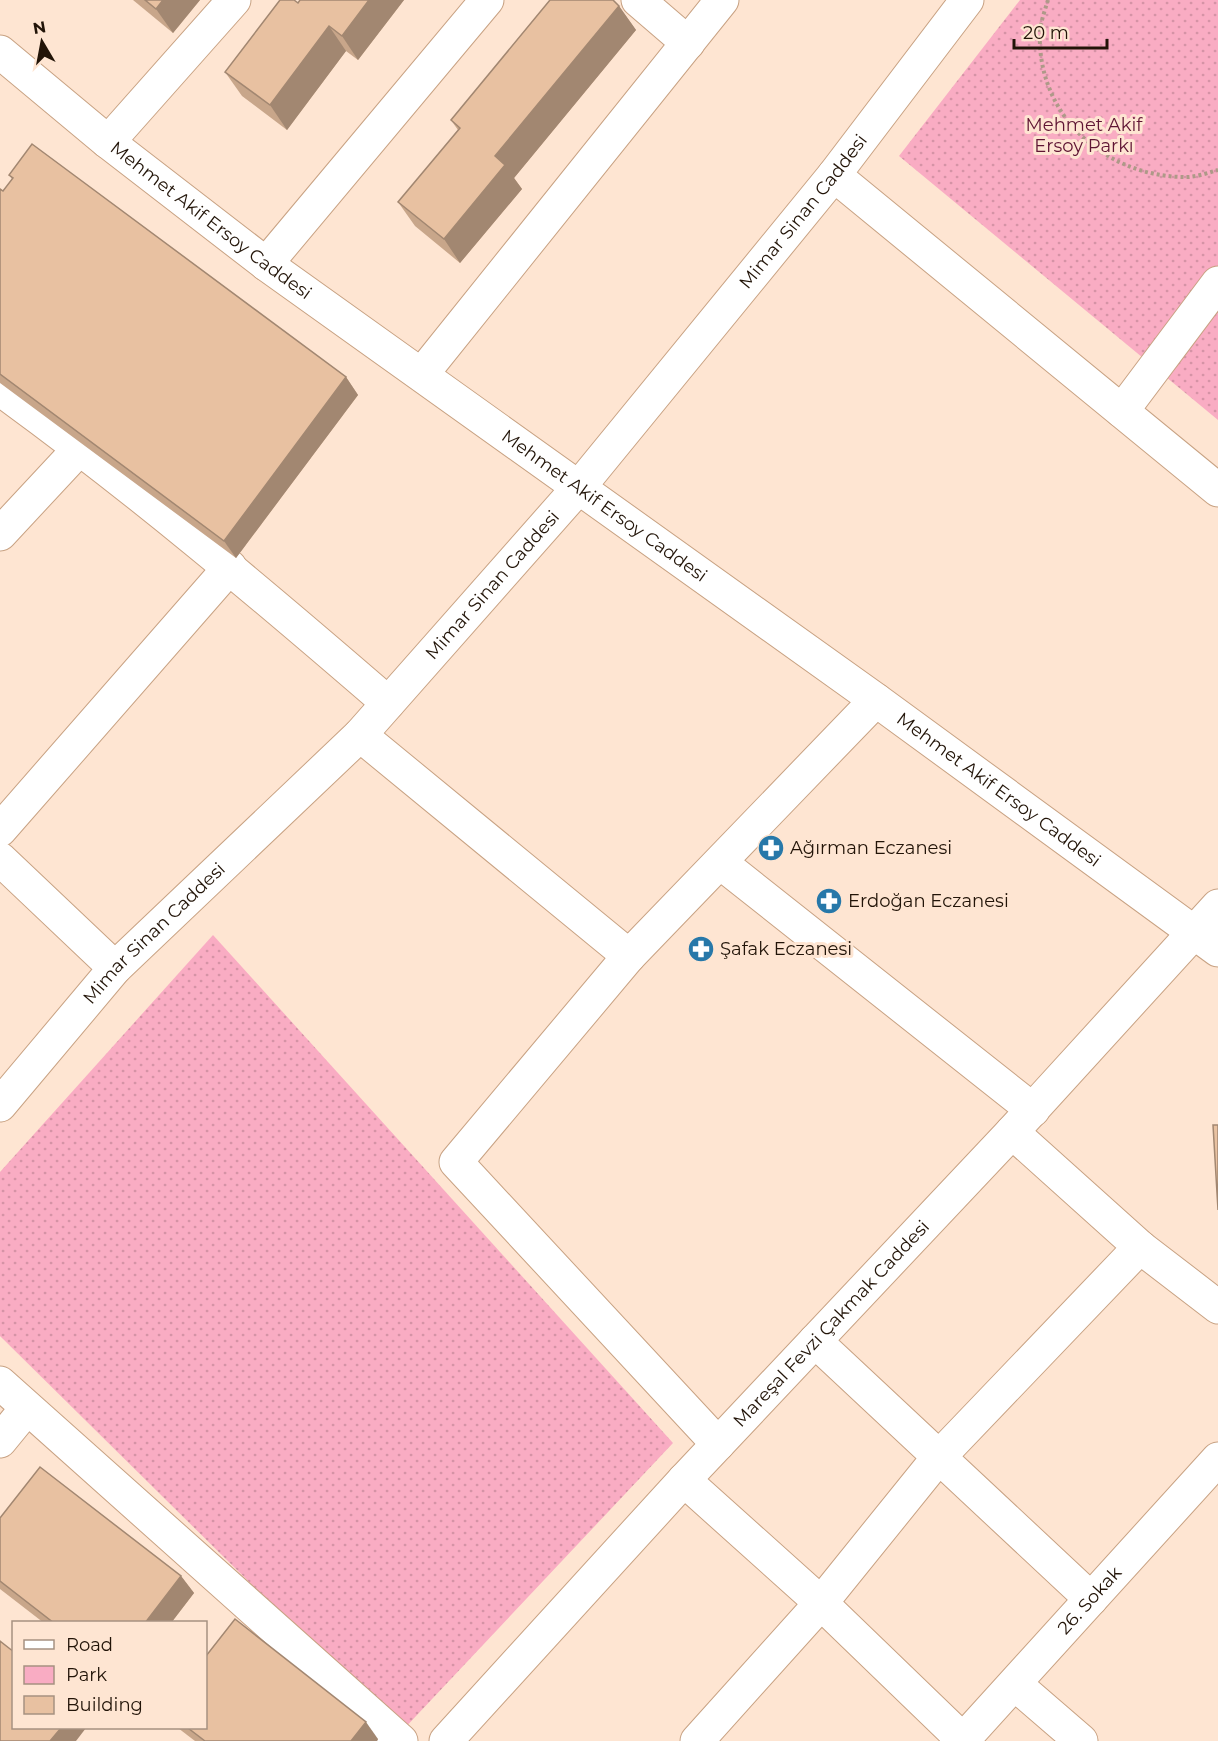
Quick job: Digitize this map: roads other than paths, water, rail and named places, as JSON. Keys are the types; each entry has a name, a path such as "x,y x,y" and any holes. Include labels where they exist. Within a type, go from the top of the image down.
{"street":[{"path":"108,142 234,0"},
{"path":"266,264 487,0"},
{"path":"638,0 688,43"},
{"path":"422,374 722,0"},
{"name":"Mimar Sinan Caddesi","path":"0,1105 115,968 360,735 579,488 834,176 967,0"},
{"name":"Mehmet Akif Ersoy Caddesi","path":"0,52 108,142 266,264 876,700 1207,941"},
{"path":"834,176 1218,490"},
{"path":"1122,411 1218,283"},
{"path":"0,389 81,447 230,567 388,703"},
{"path":"0,534 81,447"},
{"path":"0,830 230,567"},
{"path":"718,1444 456,1162 629,956 876,700"},
{"path":"360,735 629,956"},
{"path":"0,859 115,968"},
{"path":"721,863 1022,1121 1140,1247 1218,1307"},
{"name":"Mareşal Fevzi Çakmak Caddesi","path":"446,1741 684,1480 1022,1121 1207,941 1218,906"},
{"path":"697,1741 821,1603 938,1458 1140,1247"},
{"path":"815,1341 1091,1599"},
{"path":"0,1383 401,1741"},
{"path":"0,1441 27,1408"},
{"name":"26. Sokak","path":"962,1741 1218,1459"},
{"path":"684,1480 821,1603 962,1741"},
{"path":"1015,1684 1082,1741"}],"place":[{"name":"Ağırman Eczanesi","path":"771,848"},
{"name":"Erdoğan Eczanesi","path":"829,901"},
{"name":"Şafak Eczanesi","path":"701,949"}],"park label":[{"name":"Mehmet Akif Ersoy Parkı","path":"1084,135"}]}
